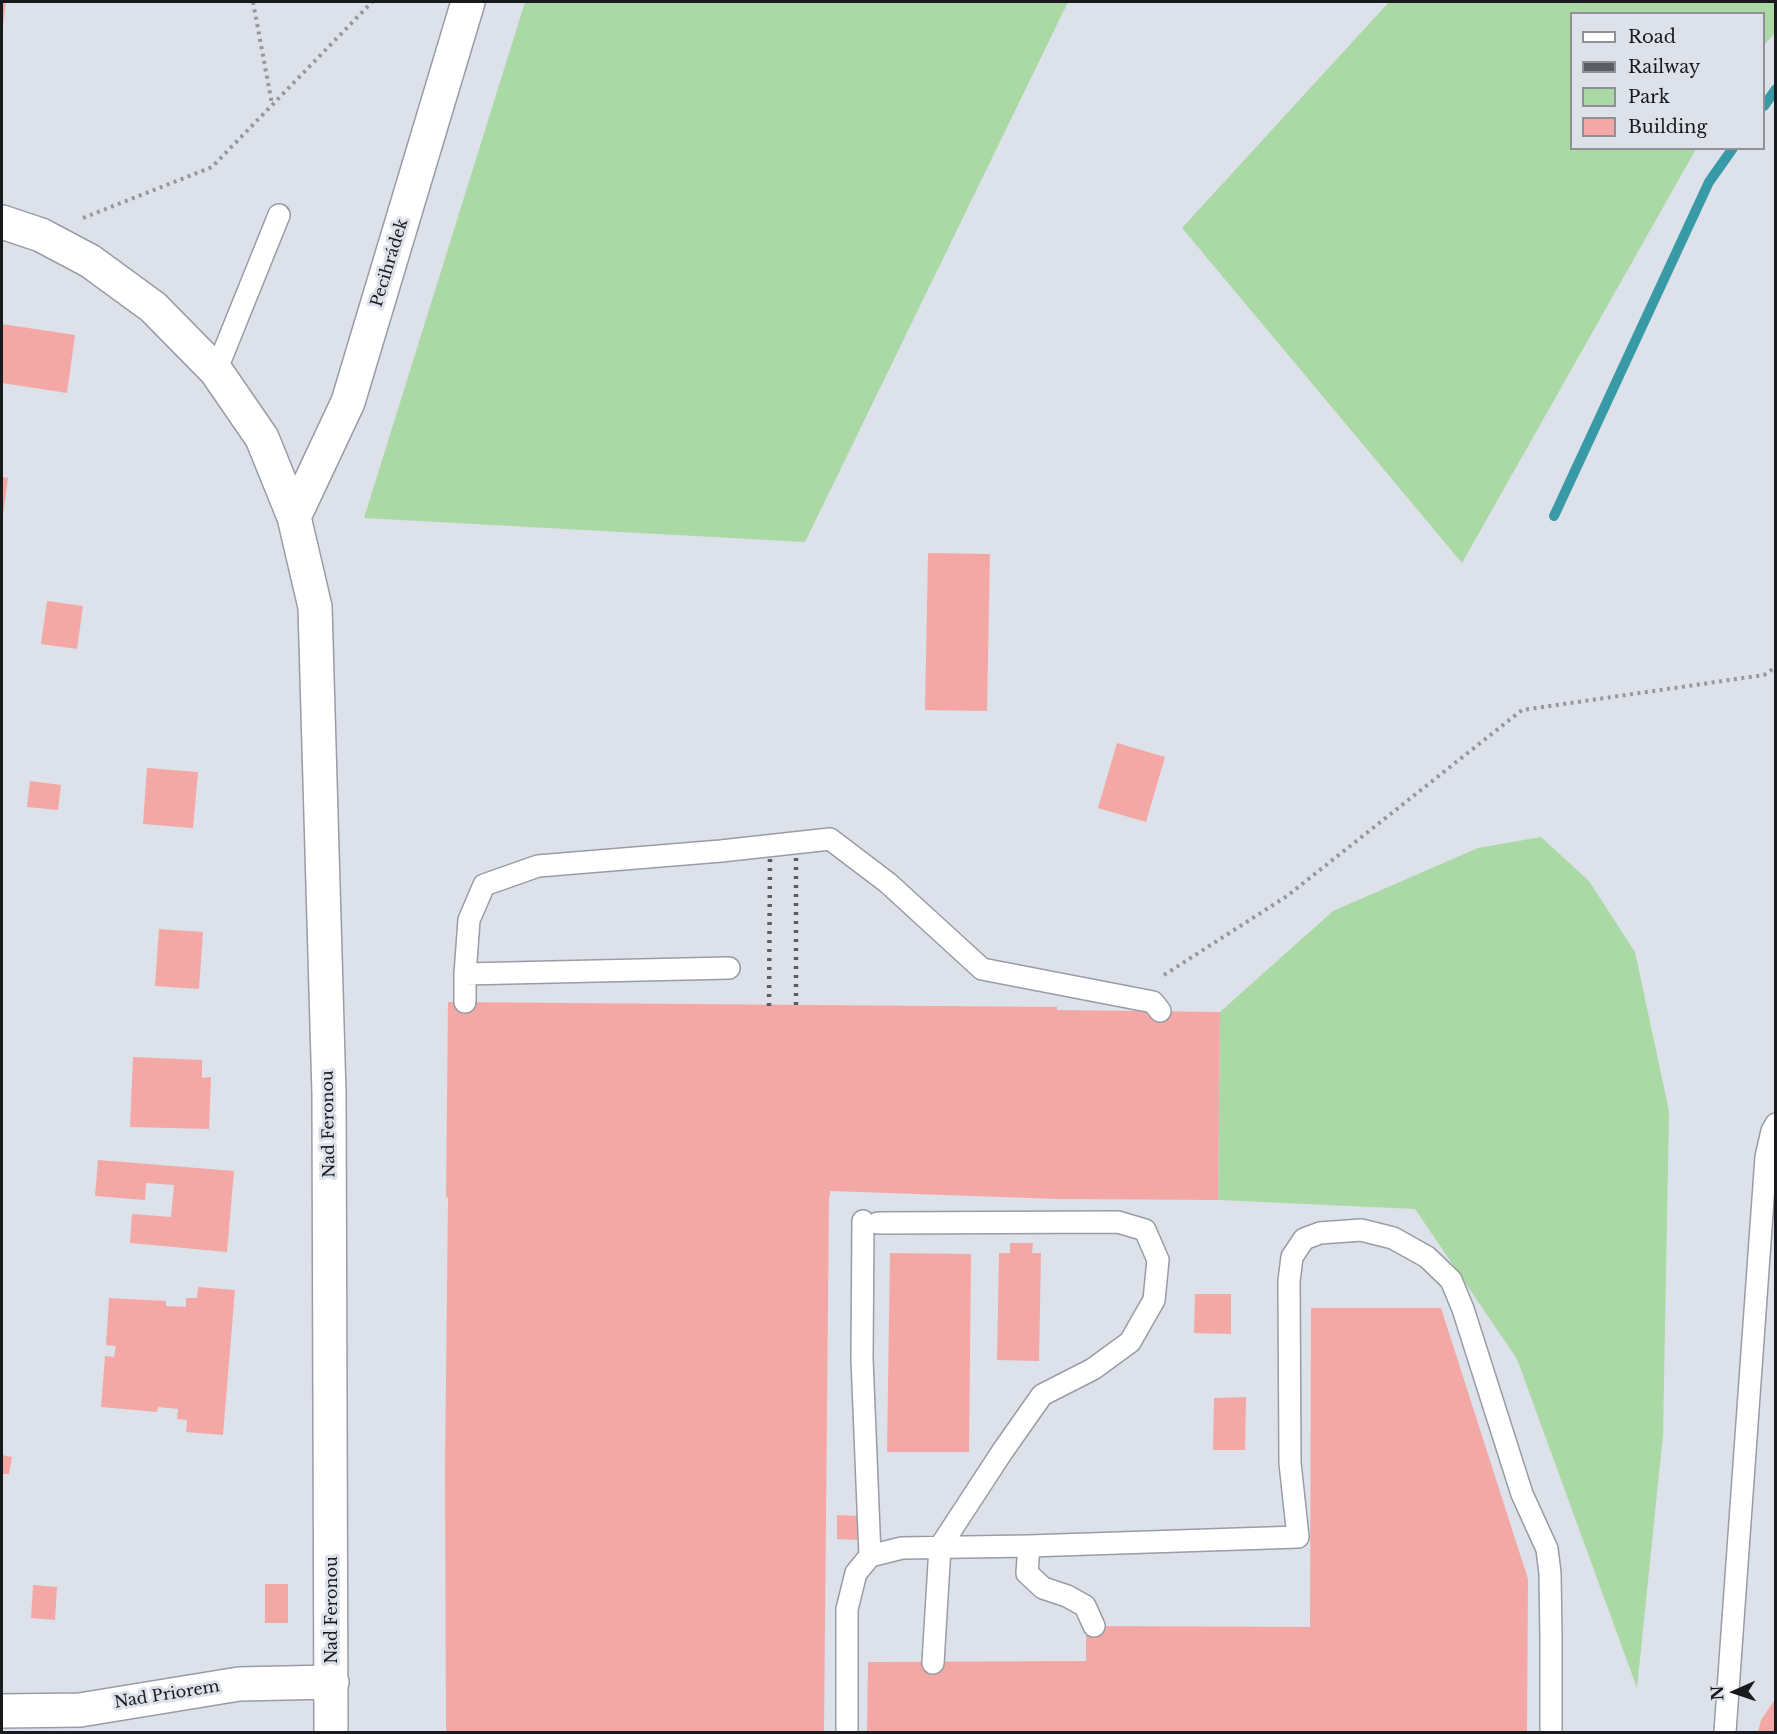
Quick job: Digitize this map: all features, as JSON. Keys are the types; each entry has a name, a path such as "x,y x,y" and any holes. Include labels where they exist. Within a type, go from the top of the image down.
{"street":[{"name":"Pecihrádek","path":"294,517 348,402 468,2"},
{"name":"Nad Feronou","path":"2,222 41,236 90,261 153,307 216,370 262,438 294,517 315,608 329,1094 332,1732"},
{"name":"Nad Priorem","path":"2,1711 80,1710 239,1684 332,1682"}],"lane":[{"path":"216,370 279,215"},
{"path":"465,1002 470,920 484,885 538,866 721,851 830,839 888,883 982,969 1153,1002 1160,1011"},
{"path":"465,974 729,968"},
{"path":"1725,1732 1766,1157 1776,1124"},
{"path":"870,1556 862,1359 870,1222 1118,1222 1145,1230 1158,1260 1154,1300 1130,1342 1093,1369 1042,1395 940,1547 933,1662"},
{"path":"847,1732 847,1609 856,1574 870,1556 902,1548 1299,1537 1290,1463 1289,1281 1292,1257 1304,1239 1320,1233 1361,1230 1393,1238 1427,1257 1451,1280 1463,1309 1522,1494 1547,1549 1550,1584 1551,1732"},
{"path":"1029,1546 1027,1574 1043,1588 1067,1596 1085,1606 1094,1626"}],"path":[{"path":"253,2 273,104"},
{"path":"41,236 212,167 372,2"},
{"path":"1163,976 1287,896 1522,710 1764,675 1776,667"}],"green space":[{"path":"525,2 1068,2 805,542 364,518"},
{"path":"1389,2 1775,2 1775,33 1765,44 1765,12 1570,12 1570,150 1695,150 1462,563 1182,228"},
{"path":"1541,837 1589,881 1635,952 1669,1111 1663,1435 1637,1688 1517,1359 1415,1209 1218,1200 1220,1012 1333,911 1478,848"}],"building":[{"path":"2,2 6,2 3,26 2,26"},
{"path":"2,324 75,335 67,393 2,383"},
{"path":"2,477 8,478 3,515 2,515"},
{"path":"928,553 990,554 987,711 925,710"},
{"path":"47,601 83,606 77,649 41,644"},
{"path":"1117,743 1165,757 1146,822 1098,808"},
{"path":"147,768 198,772 193,828 143,824"},
{"path":"30,781 61,785 58,810 27,807"},
{"path":"159,929 203,932 199,989 155,986"},
{"path":"448,1002 1057,1007 1057,1010 1220,1012 1218,1200 1058,1199 830,1191 824,1732 446,1732"},
{"path":"133,1057 202,1060 202,1078 211,1077 209,1129 130,1127"},
{"path":"98,1160 234,1171 227,1252 130,1243 132,1214 171,1217 174,1185 146,1183 145,1200 95,1196"},
{"path":"1010,1243 1033,1243 1032,1253 1041,1253 1039,1361 997,1360 999,1253 1010,1253"},
{"path":"890,1253 971,1254 969,1452 887,1452"},
{"path":"198,1287 235,1290 223,1435 186,1432 187,1420 177,1419 178,1409 158,1407 157,1412 101,1407 105,1356 114,1357 116,1346 106,1345 109,1298 166,1301 166,1306 186,1307 186,1298 197,1298"},
{"path":"1195,1294 1231,1294 1231,1334 1194,1333"},
{"path":"1311,1308 1441,1308 1528,1579 1527,1732 867,1732 868,1662 1086,1661 1086,1626 1310,1627"},
{"path":"1246,1397 1245,1450 1213,1450 1214,1398"},
{"path":"2,1455 12,1457 9,1474 2,1474"},
{"path":"837,1515 861,1516 861,1540 837,1539"},
{"path":"265,1584 288,1584 288,1623 265,1623"},
{"path":"33,1585 57,1587 55,1620 31,1618"},
{"path":"1776,1698 1776,1732 1758,1732 1761,1720"}],"waterway":[{"path":"1765,105 1776,89"},
{"path":"1554,516 1709,182 1732,150"}],"railway":[{"path":"769,1006 770,858"},
{"path":"796,858 796,1005"}]}
